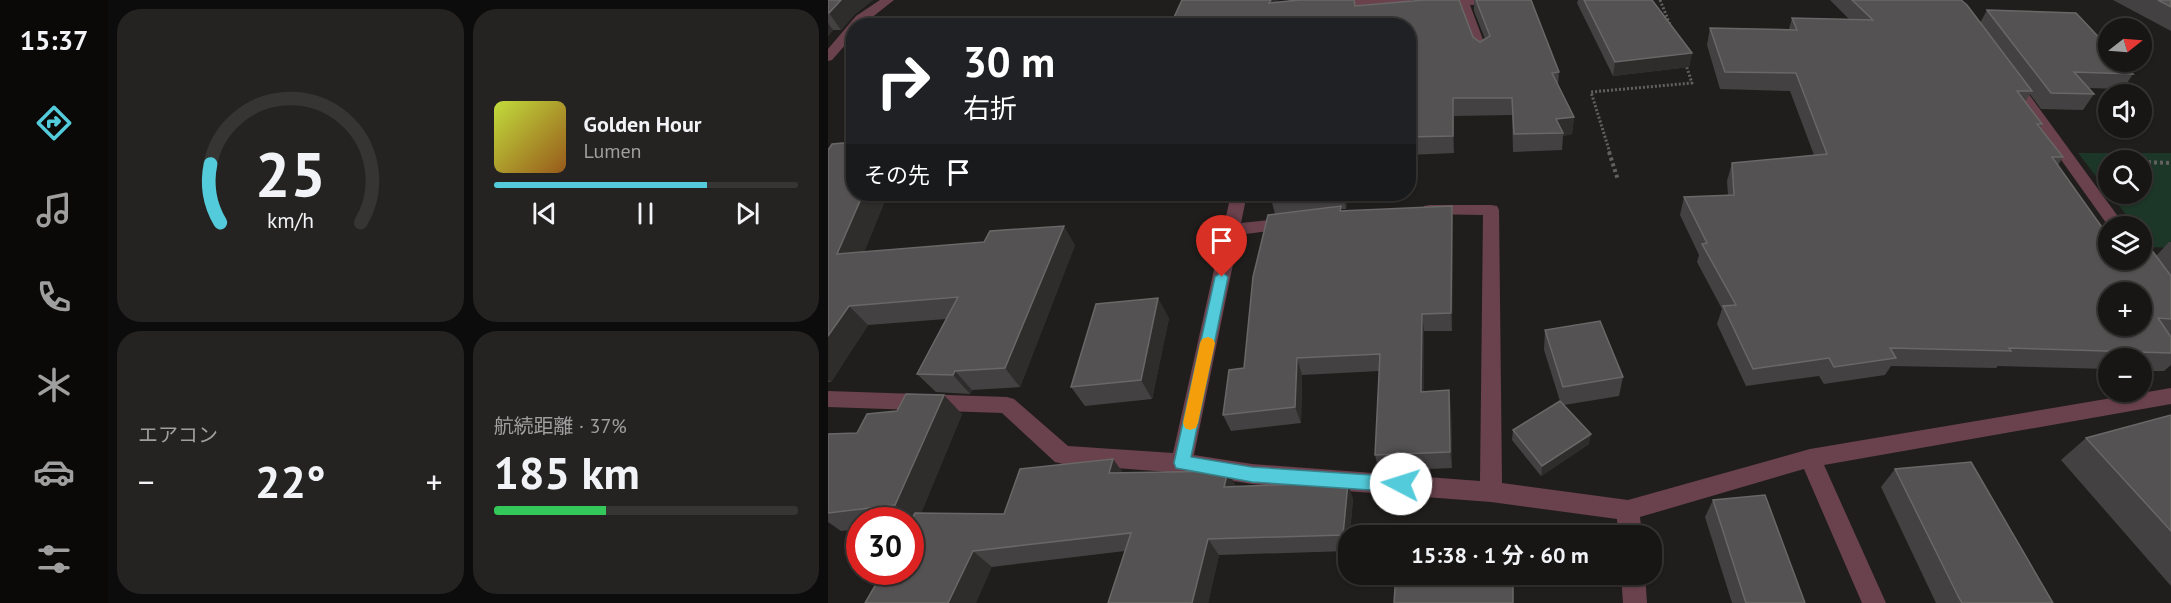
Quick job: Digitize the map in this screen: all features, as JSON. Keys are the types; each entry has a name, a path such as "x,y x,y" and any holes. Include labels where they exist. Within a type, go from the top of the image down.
{"street":[{"path":"861,18 888,0"},
{"path":"1294,0 1298,4 1463,3 1522,0"},
{"path":"1463,3 1482,53"},
{"path":"828,57 846,36"},
{"path":"2001,66 2110,216"},
{"path":"1182,463 1238,201"},
{"path":"1408,210 1491,210 1491,492"},
{"path":"1232,230 1302,222"},
{"path":"828,399 1007,405 1063,455 1182,463 1252,474 1491,492 1628,510 1810,458 2171,396"},
{"path":"1810,458 1874,603"},
{"path":"1628,510 1629,525"},
{"path":"1634,585 1635,603"}],"path":[{"path":"1660,0 1673,31"},
{"path":"1618,180 1591,92 1692,83 1685,62"},
{"path":"2152,162 2171,163"}],"green space":[{"path":"2078,153 2098,153 2098,179"},
{"path":"2152,153 2171,153 2171,248 2152,247 2152,216 2127,216 2118,204 2152,204"}],"building":[{"path":"828,0 841,0 829,13 828,13"},
{"path":"1182,0 1271,0 1269,3 1299,0 1354,0 1355,6 1424,0 1459,0 1473,37 1480,42 1490,36 1476,0 1531,0 1559,72 1552,73 1574,117 1556,119 1563,133 1514,134 1512,98 1453,98 1453,136 1416,137 1416,18 1174,18"},
{"path":"1584,0 1652,0 1692,53 1615,62"},
{"path":"1852,0 1961,0 1967,5 2032,91 2017,91 2042,124 2037,124 2063,157 2052,157 2098,222 2098,270 2152,270 2152,250 2171,276 2171,319 2158,318 2171,337 2171,353 2152,352 2152,348 2098,348 2098,351 2009,348 2011,351 1890,348 1896,358 1834,367 1829,358 1753,369 1723,306 1736,305 1702,244 1707,243 1684,197 1734,195 1732,163 1827,154 1796,73 1725,72 1710,28 1797,30 1792,18 1873,20"},
{"path":"2158,0 2171,0 2171,7"},
{"path":"1987,10 2076,13 2098,36 2098,72 2131,72 2133,74 2074,72 2094,94 2051,93"},
{"path":"846,143 846,201 860,201 837,254 984,242 990,231 1064,226 1005,368 955,371 953,375 917,374 958,297 849,306 828,336 828,150 832,144"},
{"path":"1341,206 1340,211 1452,206 1451,313 1422,314 1421,392 1449,390 1450,452 1375,455 1380,354 1297,358 1295,407 1223,415 1229,370 1244,368 1253,277 1268,215"},
{"path":"1158,298 1141,380 1071,387 1096,304"},
{"path":"1600,321 1623,377 1563,387 1545,330"},
{"path":"906,394 944,395 895,505 846,507 846,511 828,513 828,434 857,433 867,414 897,411"},
{"path":"1560,401 1591,434 1542,466 1513,430"},
{"path":"2171,415 2171,531 2086,438"},
{"path":"1113,459 1109,473 1228,471 1224,487 1348,482 1344,525 1338,525 1338,535 1208,539 1192,603 1108,603 1131,533 973,551 948,603 865,603 875,585 924,585 924,513 1004,514 1020,469"},
{"path":"1971,462 2053,603 1962,603 1959,598 1895,469"},
{"path":"1765,495 1805,603 1746,603 1713,500"},
{"path":"1395,585 1513,585 1513,603 1394,603"}],"slow traffic":[{"path":"1190,423 1208,343"}],"route":[{"path":"1222,277 1182,463 1252,474 1401,484"}]}
